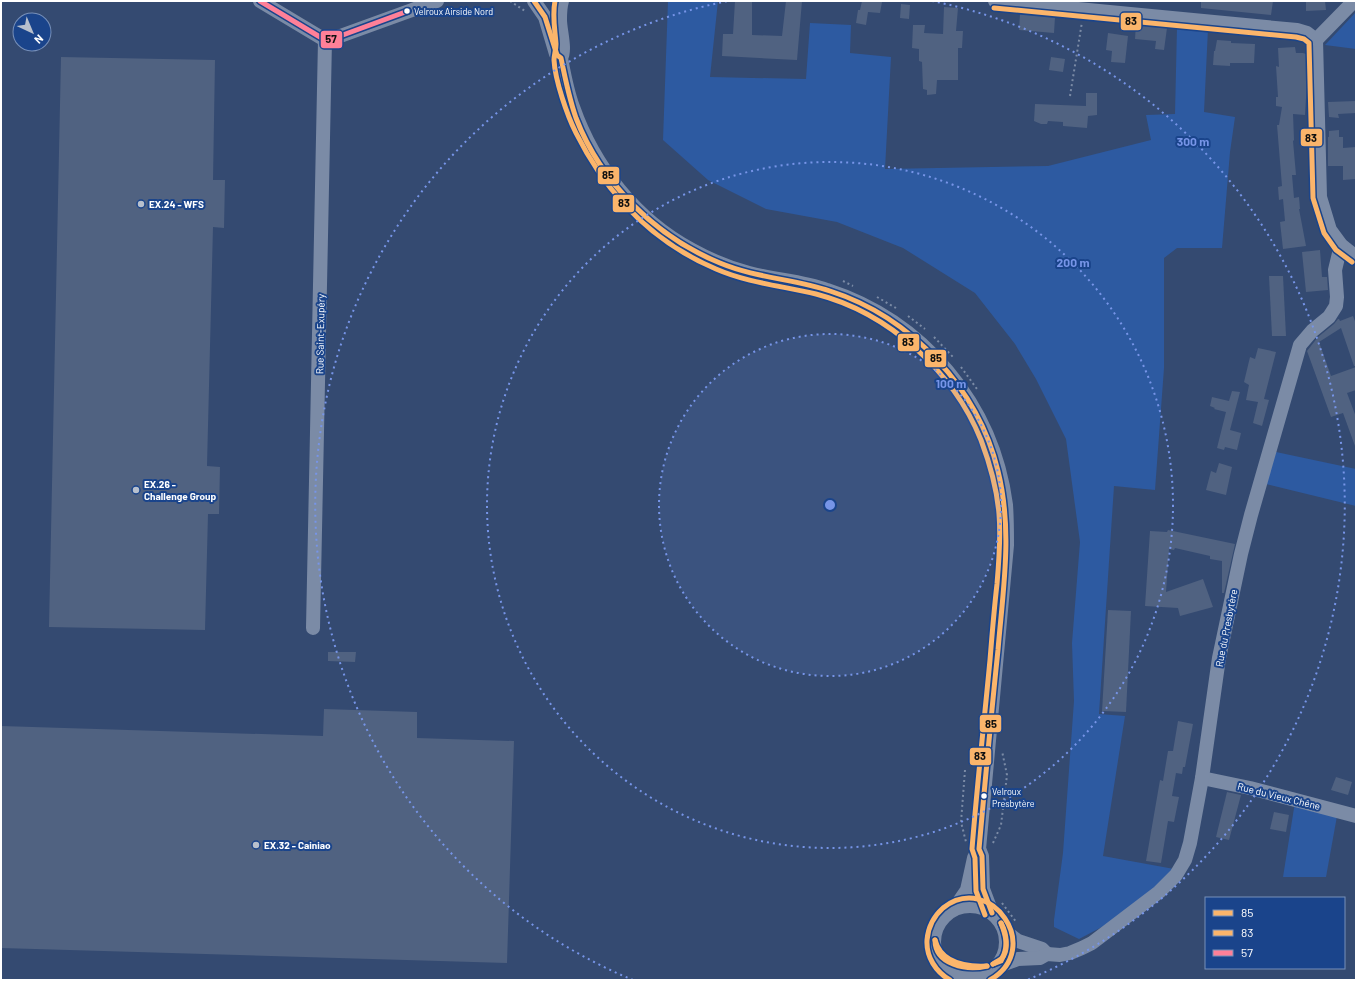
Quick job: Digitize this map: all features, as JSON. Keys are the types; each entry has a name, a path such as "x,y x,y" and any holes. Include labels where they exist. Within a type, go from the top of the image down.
{"street":[{"path":"260,1 325,40 437,1"},
{"path":"562,1 560,20 563,50 561,58 572,105 578,123 596,158 616,186 638,211 663,232 691,250 720,264 749,273 825,289 856,301 885,316 914,337 940,361 965,393 981,422 997,462 1006,505 1007,544 972,848 974,858 967,890 954,909 945,916 938,925 934,936 934,948 938,959 951,975 967,978 981,978 996,967 1002,959 1006,941 1005,931 1002,924 992,913 984,908 964,906 954,909"},
{"path":"995,1 1298,30 1308,33 1316,40"},
{"path":"1354,1 1316,40 1320,198 1330,230 1340,245 1356,257"},
{"path":"531,8 544,17 557,55 561,58"},
{"name":"Rue Saint-Exupéry","path":"314,628 325,40"},
{"name":"Rue du Presbytère","path":"996,967 1018,959 1040,958 1048,954 1070,953 1092,943 1159,892 1176,875 1184,860 1190,843 1202,778 1219,658 1241,554 1300,345 1312,331 1329,317 1336,306 1336,270 1340,245"},
{"name":"Rue du Vieux Chêne","path":"1202,778 1250,788 1356,816"},
{"path":"972,848 982,856 983,889 992,913"},
{"name":"Rue du Presbytère","path":"1005,931 1018,941 1042,949 1048,954"}],"path":[{"path":"510,1 531,8"},
{"path":"1070,96 1084,10"},
{"path":"838,280 859,288"},
{"path":"871,294 898,310"},
{"path":"903,313 935,338 954,358"},
{"path":"958,363 978,391"},
{"path":"992,845 1001,825 1007,775 1002,748"},
{"path":"965,770 961,822 966,843 972,848"},
{"path":"1001,901 1018,926"}],"shaded area":[{"path":"668,1 718,1 710,77 806,79 810,23 851,25 850,53 891,57 885,169 1048,166 1151,140 1146,115 1175,114 1177,27 1208,29 1204,112 1235,117 1230,152 1222,248 1177,248 1164,258 1164,368 1155,490 1114,486 1099,714 1125,716 1103,856 1174,869 1169,877 1119,918 1079,939 1054,927 1063,853 1074,701 1072,643 1080,542 1066,439 1036,379 1015,344 975,293 903,248 837,222 766,209 708,180 663,140"},
{"path":"1356,12 1356,49 1325,45"},
{"path":"1276,452 1356,469 1356,506 1266,484"},
{"path":"1295,802 1337,816 1326,877 1283,877"}],"building":[{"path":"735,1 752,1 752,35 782,36 786,1 802,1 797,60 722,56 723,34 733,34"},
{"path":"862,1 882,2 880,13 868,12 866,25 856,23 858,10 860,10"},
{"path":"1201,1 1273,1 1271,15 1201,8"},
{"path":"1306,1 1325,1 1326,10 1306,11"},
{"path":"901,4 910,5 909,19 900,18"},
{"path":"944,7 958,8 956,31 963,31 962,48 958,48 958,80 937,80 936,94 927,95 927,90 923,89 922,62 919,61 919,49 912,48 913,25 925,25 924,33 943,34"},
{"path":"1020,14 1055,17 1054,33 1019,30"},
{"path":"1136,24 1167,28 1164,50 1155,49 1156,41 1135,39"},
{"path":"1108,33 1128,36 1125,63 1111,62 1112,51 1106,50"},
{"path":"1217,40 1231,41 1231,43 1255,44 1254,63 1230,63 1230,66 1213,65 1214,51"},
{"path":"1295,47 1296,53 1306,54 1307,81 1305,115 1293,114 1293,141 1296,175 1292,175 1294,198 1299,197 1299,209 1306,246 1283,249 1280,222 1285,221 1283,199 1279,200 1278,187 1282,186 1277,125 1279,125 1282,107 1276,106 1276,97 1278,97 1276,66 1279,67 1278,48"},
{"path":"61,57 215,60 213,180 225,180 224,228 213,227 207,466 220,467 219,514 208,514 205,630 49,627"},
{"path":"1051,57 1065,59 1063,72 1049,70"},
{"path":"1086,93 1097,93 1097,115 1088,116 1087,128 1063,126 1063,122 1048,121 1047,124 1041,124 1034,121 1035,104 1086,106"},
{"path":"1356,101 1356,113 1338,114 1339,118 1329,117 1328,102"},
{"path":"1339,130 1339,137 1343,137 1343,148 1356,147 1356,179 1343,180 1343,166 1328,166 1329,131"},
{"path":"1320,250 1322,277 1327,277 1328,290 1306,292 1302,252"},
{"path":"1269,276 1283,276 1286,336 1272,336"},
{"path":"1353,316 1356,324 1356,366 1354,366 1341,328 1319,342 1331,376 1356,367 1356,390 1347,393 1356,417 1356,446 1343,413 1331,417 1307,351 1318,337 1338,319 1340,321"},
{"path":"1258,348 1276,352 1264,399 1269,400 1262,426 1253,423 1258,402 1246,400 1249,385 1244,382 1250,357 1255,359"},
{"path":"1232,391 1240,392 1230,430 1241,433 1237,450 1225,447 1224,450 1217,448 1226,412 1214,409 1215,408 1210,406 1212,397 1229,401"},
{"path":"1219,463 1232,467 1226,495 1206,490 1211,471 1216,473"},
{"path":"1168,530 1235,544 1224,593 1222,593 1222,561 1210,559 1210,556 1175,548 1174,550 1169,549 1166,592 1203,579 1213,607 1180,616 1178,608 1145,606 1150,531 1167,532"},
{"path":"1108,610 1131,611 1126,712 1102,711"},
{"path":"328,652 356,652 355,662 328,661"},
{"name":"EX.32 - Cainiao","path":"324,709 417,712 417,738 514,741 507,963 1,948 1,726 323,736"},
{"path":"1178,721 1193,724 1185,767 1183,767 1182,774 1176,773 1172,796 1179,797 1174,822 1168,821 1161,863 1146,861 1160,780 1163,781 1168,751 1173,751"},
{"path":"1336,777 1352,782 1348,795 1331,790"},
{"path":"1227,792 1241,795 1229,840 1216,837"},
{"path":"1274,812 1289,815 1286,832 1270,829"}],"transit line":[{"name":"57","path":"260,1 325,40 332,39 408,11"},
{"name":"85","path":"534,1 545,17 557,55 561,58 567,88 576,118 587,142 600,164 616,186 633,205 674,239 696,252 720,263 747,272 830,291 860,303 888,318 913,337 937,360 957,384 975,412 988,441 998,471 1003,493 1006,538 1006,560 979,849 982,856 983,889 992,913"},
{"name":"83","path":"555,1 554,17 556,44 554,60 559,87 565,107 588,156 617,196 634,214 671,245 716,269 740,278 816,294 843,303 869,315 893,330 936,368 954,391 969,415 981,440 995,486 1000,531 997,584 972,849 975,858 976,891 985,915"},
{"name":"83","path":"994,8 1304,39 1309,43 1313,198 1324,233 1336,250 1352,262"},
{"name":"83","path":"950,980 940,973 930,958 927,940 934,918 943,908 961,899 978,899 993,906 1005,918 1012,933 1012,950 1006,966 990,980"},
{"name":"85","path":"993,964 1002,958 1006,950 1005,936 1001,923"},
{"name":"85","path":"993,964 1001,961 1006,947 1006,937 1001,923"},
{"name":"85","path":"935,940 938,948 949,959 971,966 987,966"},
{"name":"85","path":"935,940 936,948 946,961 962,967 970,968 987,966"}],"place":[{"name":"Velroux Airside Nord","path":"407,11"},
{"name":"EX.24 - WFS","path":"141,204"},
{"name":"EX.26 - Challenge Group","path":"136,490"},
{"name":"Velroux Presbytère","path":"984,796"},
{"name":"EX.32 - Cainiao","path":"256,845"}]}
